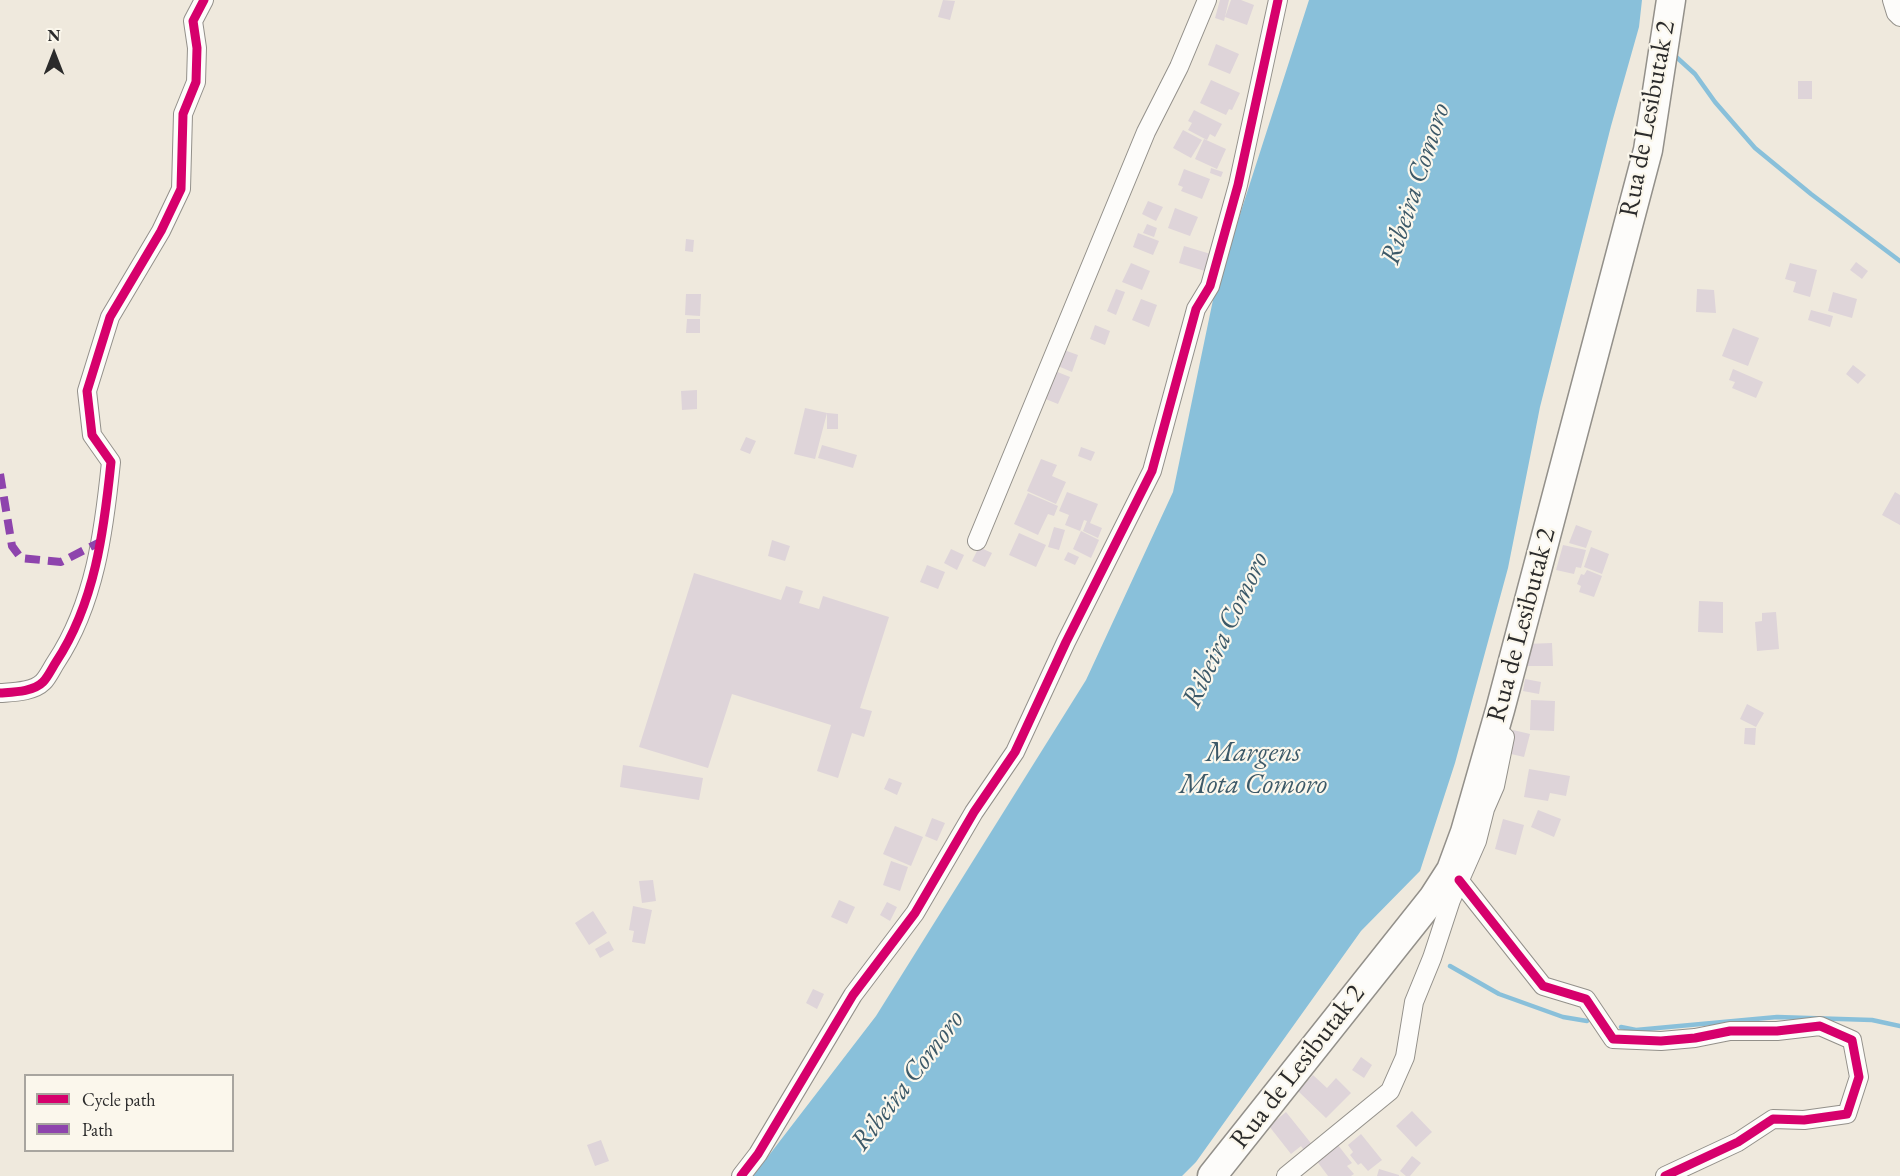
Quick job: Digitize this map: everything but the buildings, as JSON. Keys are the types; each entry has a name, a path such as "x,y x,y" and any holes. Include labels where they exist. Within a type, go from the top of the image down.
{"main road":[{"name":"Rua de Lesibutak 2","path":"1212,1176 1433,898 1450,870 1465,832 1648,150 1671,0"}],"street":[{"path":"0,693 20,692 42,683 63,652 82,614 96,567 111,462 92,435 87,391 110,317 161,231 181,189 183,114 196,82 197,48 193,21 204,0"},
{"path":"977,541 1146,132 1179,67 1207,0"},
{"path":"741,1176 758,1154 853,995 915,913 974,812 1015,752 1066,642 1152,471 1196,309 1210,286 1238,185 1278,0"},
{"path":"1892,0 1896,13 1900,17"},
{"path":"1286,1176 1390,1091 1405,1058 1414,1002 1432,958 1450,900 1477,841 1485,809 1495,786 1512,703 1513,659"},
{"path":"1459,880 1543,986 1586,999 1613,1039 1661,1041 1730,1032 1777,1032 1820,1026 1852,1040 1859,1077 1847,1114 1804,1120 1773,1119 1738,1142 1665,1176"}],"water":[{"name":"Margens Mota Comoro","path":"1309,0 1642,0 1639,27 1611,126 1540,407 1508,568 1455,763 1420,871 1361,931 1196,1162 1182,1176 753,1176 876,1016 1086,680 1173,492 1214,295"}],"waterway":[{"path":"1673,54 1695,74 1715,102 1755,148 1811,194 1900,261"},
{"path":"1450,966 1499,994 1563,1017 1587,1021"},
{"path":"1621,1027 1636,1030 1777,1017 1872,1020 1900,1026"}],"marked path":[{"path":"0,474 12,546 21,558 61,562 100,542"}],"cycle path":[{"path":"0,693 28,690 45,680 69,639 89,591 101,540 111,462 92,435 87,391 110,317 161,231 181,189 183,114 196,82 197,48 193,21 204,0"},
{"path":"741,1176 758,1154 853,995 915,913 974,812 1015,752 1066,642 1152,471 1196,309 1210,286 1238,185 1278,0"},
{"path":"1459,880 1543,986 1586,999 1613,1039 1661,1041 1695,1038 1730,1031 1777,1031 1820,1026 1852,1040 1859,1077 1847,1114 1804,1120 1773,1119 1738,1142 1665,1176"}],"water label":[{"name":"Ribeira Comoro","path":"1416,184"},
{"name":"Ribeira Comoro","path":"1226,630"},
{"name":"Ribeira Comoro","path":"908,1081"}]}
